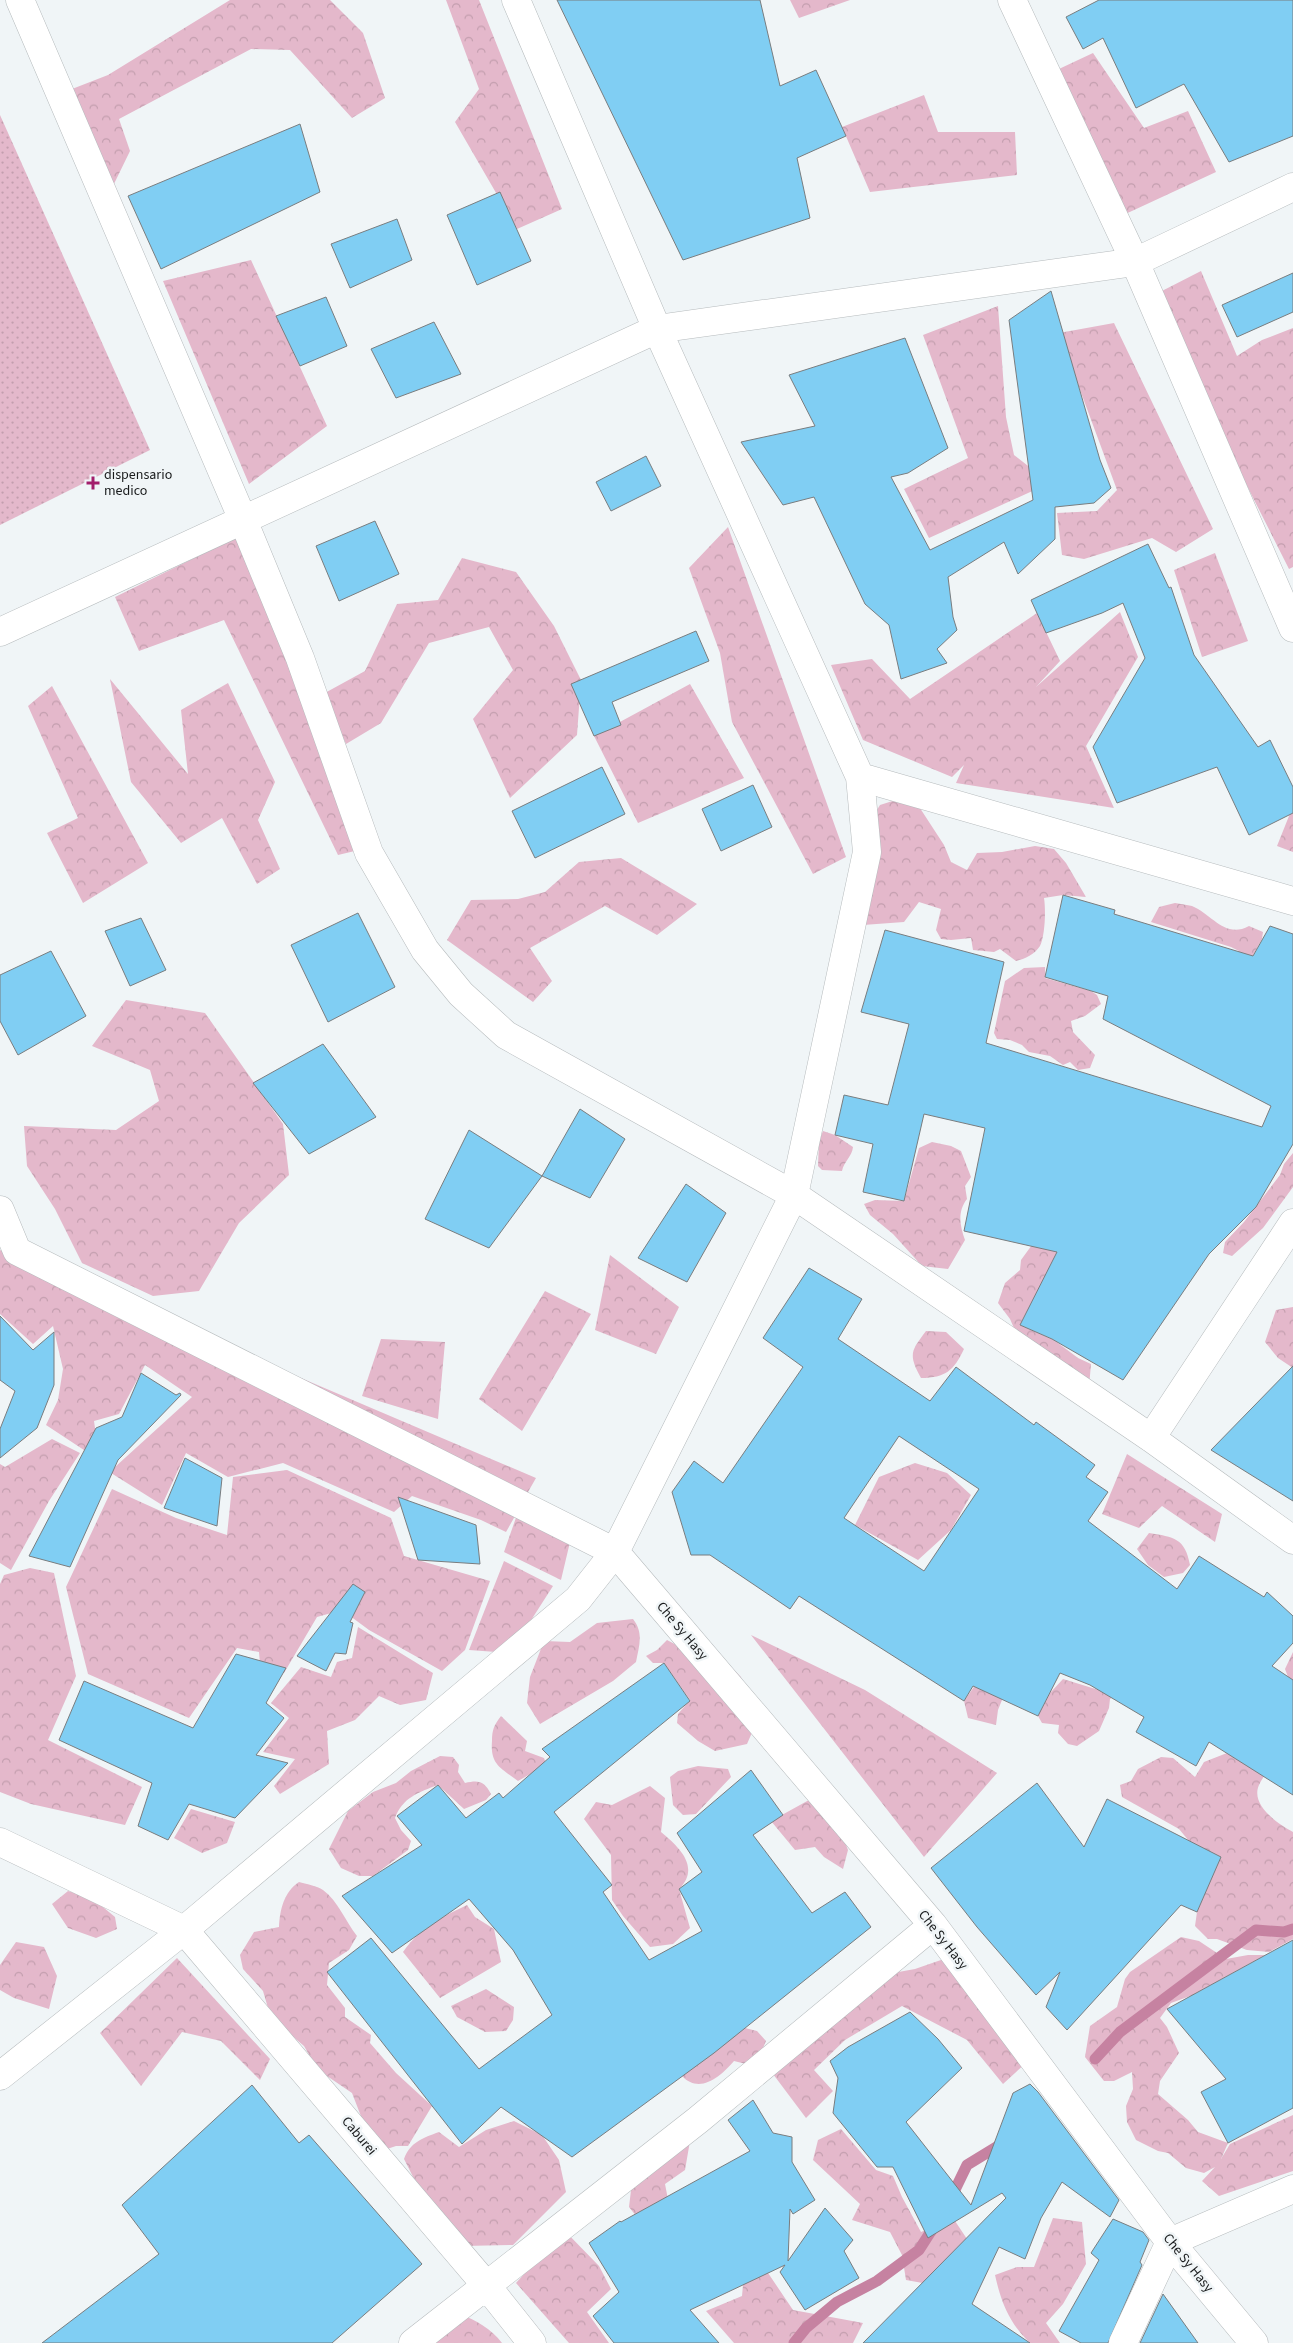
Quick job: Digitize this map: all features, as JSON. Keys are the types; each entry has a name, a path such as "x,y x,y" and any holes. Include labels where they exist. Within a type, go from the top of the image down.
{"street":[{"path":"20,0 243,520 300,658 369,854 425,950 461,994 506,1036 794,1194 1151,1438 1293,1540"},
{"path":"0,2076 184,1930 578,1599 615,1552 794,1194 867,852 860,776 657,330 516,0"},
{"path":"1012,0 1135,262 1293,628"},
{"path":"0,632 657,330 1135,262 1293,187"},
{"path":"860,776 1293,901"},
{"path":"0,1210 8,1254 615,1552"},
{"path":"1151,1438 1293,1222"},
{"name":"Che Sy Hasy","path":"615,1552 933,1925 1170,2242 1254,2343"},
{"path":"0,1842 184,1930"},
{"path":"413,2343 698,2120 933,1925"},
{"name":"Caburei","path":"184,1930 486,2285 532,2343"},
{"path":"1123,2343 1170,2242 1293,2189"}],"green space":[{"path":"230,0 330,0 363,33 385,98 352,118 290,50 251,49 119,119 130,151 112,188 72,89 108,75"},
{"path":"446,0 479,0 562,209 517,229 455,122 479,89"},
{"path":"790,0 850,0 799,18"},
{"path":"1093,53 1144,128 1188,111 1216,172 1119,217 1044,76"},
{"path":"924,95 938,132 1015,132 1017,175 870,192 842,127"},
{"path":"0,115 150,450 0,525"},
{"path":"251,260 327,426 249,484 163,281"},
{"path":"1201,271 1237,356 1262,340 1293,328 1293,567 1289,569 1191,375 1158,293"},
{"path":"998,306 1006,417 1014,455 1050,483 929,538 904,489 968,458 923,335"},
{"path":"1114,323 1213,529 1176,552 1152,538 1084,559 1062,555 1057,513 1097,511 1117,490 1059,333"},
{"path":"728,527 846,857 813,874 732,722 720,653 689,568"},
{"path":"237,537 380,845 338,855 224,620 139,651 115,597"},
{"path":"1215,553 1248,641 1202,657 1174,570"},
{"path":"462,558 516,572 554,626 581,680 577,735 510,798 473,719 513,670 489,627 429,643 381,723 346,744 323,694 365,671 397,604 438,600"},
{"path":"1120,612 1138,657 1086,746 1114,808 956,783 964,765 952,777 863,740 831,665 872,659 910,699 1037,613 1060,661 1036,687"},
{"path":"110,679 188,774 181,710 228,683 275,782 258,820 280,869 257,884 222,818 181,843 131,782"},
{"path":"690,684 744,778 638,823 594,736"},
{"path":"52,686 148,863 83,903 47,833 78,818 28,706"},
{"path":"905,797 916,802 944,845 951,862 967,870 977,853 1002,852 1035,846 1054,849 1066,863 1086,897 1063,895 1044,898 1045,923 1040,946 1030,956 1016,961 1000,949 994,952 973,950 971,938 941,939 936,930 941,909 919,902 904,922 863,925 881,851 870,821 880,805"},
{"path":"1293,806 1293,852 1277,846"},
{"path":"621,858 697,904 657,935 605,906 530,948 552,981 533,1002 447,940 471,900 518,899 545,892 579,862"},
{"path":"1175,903 1192,906 1226,928 1233,930 1249,926 1263,932 1262,939 1251,959 1237,959 1239,951 1231,947 1151,922 1159,907"},
{"path":"1045,967 1045,978 1091,991 1097,995 1101,1004 1085,1016 1071,1021 1073,1032 1095,1055 1090,1068 1078,1070 1070,1062 1063,1065 1050,1056 1029,1052 1022,1045 1010,1040 997,1039 994,1033 1005,981 1024,968"},
{"path":"126,1000 205,1013 283,1124 289,1175 239,1223 199,1291 153,1296 82,1263 55,1209 27,1166 24,1126 116,1130 159,1101 150,1070 92,1046"},
{"path":"823,1131 835,1135 853,1147 842,1171 822,1170 818,1166 819,1141"},
{"path":"932,1142 951,1146 961,1151 971,1177 965,1186 967,1199 961,1214 961,1224 965,1240 948,1269 922,1266 893,1234 870,1215 864,1204 875,1200 904,1201 919,1148"},
{"path":"1293,1153 1293,1187 1263,1228 1232,1256 1223,1253 1225,1242 1244,1222 1280,1175 1284,1164"},
{"path":"1037,1238 1063,1242 1020,1325 1054,1340 1078,1358 1091,1364 1089,1387 1017,1335 1010,1319 998,1303 1005,1283 1020,1270 1021,1260"},
{"path":"0,1250 536,1478 524,1499 575,1521 561,1580 504,1552 519,1509 506,1532 481,1520 412,1496 394,1512 283,1463 228,1477 186,1453 162,1505 111,1473 115,1467 192,1397 145,1365 119,1414 94,1421 98,1449 90,1454 46,1425 58,1400 63,1369 53,1326 33,1344 0,1314"},
{"path":"610,1255 679,1307 656,1354 595,1330"},
{"path":"545,1291 591,1314 522,1431 479,1399"},
{"path":"1293,1307 1293,1368 1278,1358 1265,1342 1276,1310"},
{"path":"926,1331 946,1332 964,1349 957,1362 948,1371 930,1378 921,1378 914,1363 913,1353 914,1348"},
{"path":"381,1339 445,1342 438,1419 362,1396"},
{"path":"52,1439 80,1453 49,1501 11,1570 0,1563 0,1464 5,1467"},
{"path":"1127,1454 1222,1514 1215,1542 1162,1506 1139,1528 1102,1514"},
{"path":"915,1463 947,1473 971,1495 951,1530 918,1560 855,1525 879,1477"},
{"path":"287,1470 391,1518 404,1556 490,1581 465,1650 442,1671 369,1630 342,1610 317,1617 284,1673 260,1664 259,1652 237,1648 189,1718 88,1674 66,1587 112,1489 176,1518 227,1535 233,1477"},
{"path":"1149,1533 1172,1538 1181,1544 1188,1556 1190,1565 1183,1573 1164,1577 1148,1565 1137,1549"},
{"path":"504,1561 553,1586 510,1653 469,1650"},
{"path":"30,1568 54,1573 76,1676 48,1740 142,1787 125,1825 31,1804 0,1792 0,1584 4,1575"},
{"path":"633,1619 640,1635 636,1662 613,1681 540,1724 527,1703 530,1677 544,1641 570,1642 597,1623"},
{"path":"358,1627 433,1673 426,1700 400,1705 379,1696 355,1720 327,1731 329,1764 280,1794 274,1786 295,1759 263,1752 289,1718 271,1703 301,1667 331,1677 337,1662 352,1658"},
{"path":"751,1635 865,1690 997,1773 924,1857"},
{"path":"667,1640 686,1650 730,1666 741,1677 754,1728 747,1744 715,1751 698,1741 677,1723 678,1714 690,1700 664,1663 653,1663 646,1656 657,1650"},
{"path":"1021,1652 998,1710 996,1725 968,1718 964,1701 983,1674"},
{"path":"1293,1652 1293,1690 1285,1669"},
{"path":"1063,1679 1115,1695 1110,1699 1109,1708 1099,1731 1077,1746 1068,1744 1058,1733 1059,1725 1042,1723 1038,1716 1050,1693"},
{"path":"501,1716 527,1741 525,1751 544,1758 548,1769 534,1772 518,1781 498,1765 493,1756 492,1737 494,1728"},
{"path":"1227,1753 1273,1765 1259,1785 1257,1792 1258,1800 1273,1819 1293,1832 1293,1939 1269,1952 1247,1950 1217,1939 1208,1939 1195,1926 1197,1912 1209,1883 1189,1841 1179,1829 1122,1797 1120,1785 1131,1781 1138,1769 1161,1757 1173,1758 1195,1777 1204,1762"},
{"path":"440,1756 453,1757 459,1765 458,1772 465,1783 481,1782 486,1786 491,1794 486,1800 464,1809 438,1785 418,1793 402,1805 395,1818 401,1830 411,1841 408,1850 373,1876 359,1876 341,1868 329,1849 348,1811 373,1792 396,1783 411,1771"},
{"path":"698,1766 728,1769 731,1777 696,1814 683,1815 673,1805 670,1777 678,1771"},
{"path":"650,1786 665,1798 661,1832 680,1851 688,1865 685,1881 679,1889 690,1928 673,1944 650,1947 623,1916 612,1900 611,1855 584,1819 596,1802 612,1805"},
{"path":"809,1800 840,1829 848,1850 843,1869 824,1857 815,1847 795,1850 771,1821"},
{"path":"191,1809 235,1822 227,1843 202,1853 174,1838"},
{"path":"299,1882 323,1890 337,1906 357,1936 349,1950 329,1963 327,1985 345,2008 345,2017 371,2035 370,2043 396,2073 432,2106 408,2146 396,2146 384,2150 364,2124 352,2093 324,2074 312,2060 304,2046 271,2018 263,1991 243,1969 240,1955 254,1932 279,1927 280,1914 286,1896"},
{"path":"68,1891 92,1898 115,1917 117,1929 96,1938 68,1928 52,1904"},
{"path":"467,1905 475,1917 494,1929 501,1962 440,1998 403,1952 417,1936 432,1924"},
{"path":"1181,1937 1199,1941 1226,1959 1248,1955 1265,1955 1193,1995 1171,2003 1160,2018 1167,2027 1179,2053 1160,2081 1158,2094 1188,2120 1198,2132 1228,2143 1221,2159 1230,2144 1293,2115 1293,2171 1219,2196 1202,2181 1215,2167 1204,2173 1186,2168 1168,2153 1158,2151 1136,2140 1127,2122 1126,2106 1133,2089 1132,2072 1114,2081 1104,2081 1085,2057 1090,2026 1117,2007 1125,1979 1130,1972"},
{"path":"16,1942 44,1947 57,1976 49,2009 14,1998 0,1990 0,1965"},
{"path":"964,1952 1041,2049 1003,2084 967,2040 902,2006 845,2040 814,2070 833,2091 806,2118 770,2070 893,1973 915,1969"},
{"path":"177,1958 270,2059 260,2080 221,2041 182,2032 141,2086 100,2033"},
{"path":"486,1989 514,2007 513,2020 506,2031 485,2032 457,2017 451,2006"},
{"path":"745,2028 757,2031 766,2041 760,2055 746,2064 734,2061 717,2077 703,2084 696,2084 682,2076"},
{"path":"514,2121 542,2135 559,2160 566,2192 513,2245 463,2246 440,2230 404,2159 413,2145 439,2132 459,2147 486,2130"},
{"path":"841,2129 876,2170 893,2176 921,2232 953,2218 969,2242 928,2284 906,2280 902,2255 890,2232 852,2220 860,2204 813,2160 818,2140"},
{"path":"654,2137 690,2141 685,2170 665,2184 674,2230 655,2240 629,2207 632,2182"},
{"path":"1053,2218 1082,2222 1086,2264 1063,2304 1046,2323 1060,2343 1030,2343 1011,2320 1000,2294 995,2275 1017,2267 1034,2267"},
{"path":"564,2230 599,2266 611,2289 587,2312 609,2343 569,2343 516,2283"},
{"path":"764,2267 793,2310 863,2323 853,2343 734,2343 706,2311 742,2296 744,2274"},
{"path":"460,2314 483,2326 502,2343 428,2343"}],"building":[{"path":"557,0 760,0 780,86 816,70 846,136 797,158 810,218 683,260"},
{"path":"1099,0 1293,0 1293,136 1229,162 1184,84 1136,108 1103,38 1083,49 1066,17"},
{"path":"300,124 320,192 161,269 128,196"},
{"path":"500,192 531,261 477,285 447,215"},
{"path":"397,219 412,260 350,288 331,244"},
{"path":"1293,273 1293,312 1237,337 1222,305"},
{"path":"1051,291 1100,460 1111,488 1094,503 1055,507 1055,539 1018,574 1004,542 948,577 953,617 957,630 937,649 947,663 901,679 889,625 865,604 814,497 783,505 741,442 815,426 789,375 905,338 948,448 908,473 891,477 930,550 1033,500 1009,320"},
{"path":"326,297 347,346 300,366 276,316"},
{"path":"434,322 461,374 396,398 371,349"},
{"path":"646,456 661,486 611,511 596,482"},
{"path":"375,521 399,574 339,601 316,546"},
{"path":"1148,544 1169,588 1171,587 1194,655 1258,747 1270,740 1293,787 1293,813 1249,835 1217,767 1117,803 1093,747 1145,658 1123,603 1102,613 1046,633 1031,600"},
{"path":"696,631 709,661 612,702 621,725 594,736 571,684"},
{"path":"602,767 625,814 535,858 512,811"},
{"path":"753,785 772,827 721,851 702,809"},
{"path":"1063,895 1115,910 1114,914 1253,956 1270,926 1293,934 1293,1144 1256,1207 1209,1254 1123,1380 1052,1339 1020,1325 1057,1252 964,1231 985,1128 924,1114 904,1201 863,1192 873,1144 835,1135 844,1095 888,1105 909,1024 861,1012 885,930 1004,962 986,1043 1262,1127 1271,1106 1103,1019 1108,996 1045,977"},
{"path":"358,913 395,987 328,1022 291,945"},
{"path":"141,918 166,970 130,986 105,931"},
{"path":"51,951 86,1016 18,1055 0,1021 0,975"},
{"path":"323,1044 376,1117 309,1154 253,1083"},
{"path":"580,1109 625,1139 590,1198 542,1176"},
{"path":"469,1130 542,1176 489,1248 425,1219"},
{"path":"686,1184 726,1213 687,1282 638,1258"},
{"path":"809,1268 862,1299 838,1339 930,1401 956,1367 1034,1425 1036,1422 1095,1465 1086,1477 1108,1492 1088,1521 1177,1589 1199,1556 1264,1597 1267,1592 1293,1616 1293,1643 1272,1666 1293,1680 1293,1795 1209,1742 1196,1766 1136,1732 1144,1717 1090,1685 1060,1673 1038,1716 973,1686 964,1701 799,1596 790,1609 710,1555 691,1555 672,1492 694,1461 723,1483 803,1367 763,1338","holes":["899,1436 979,1489 924,1571 844,1518"]},
{"path":"0,1316 33,1350 54,1332 54,1385 37,1428 0,1458 0,1429 15,1391 0,1380"},
{"path":"1293,1366 1293,1501 1211,1450"},
{"path":"141,1373 176,1395 180,1393 181,1395 118,1460 70,1567 29,1556 96,1428 122,1417"},
{"path":"185,1458 222,1478 217,1526 164,1508"},
{"path":"398,1497 476,1525 480,1564 418,1560"},
{"path":"353,1584 365,1592 350,1622 353,1623 346,1654 335,1653 326,1671 297,1656"},
{"path":"236,1654 286,1668 266,1703 284,1718 256,1755 288,1763 235,1818 189,1804 168,1840 138,1826 152,1783 59,1740 84,1681 193,1728"},
{"path":"664,1663 690,1701 554,1812 612,1885 603,1892 649,1960 702,1931 679,1889 702,1872 677,1833 751,1770 783,1815 753,1835 812,1913 845,1892 871,1927 714,2053 572,2157 501,2107 462,2144 327,1972 371,1938 479,2069 552,2015 513,1950 469,1899 392,1953 342,1896 422,1845 397,1816 438,1785 466,1818 499,1793 503,1798 550,1757 542,1749"},
{"path":"1037,1783 1084,1847 1107,1799 1221,1857 1197,1912 1181,1905 1067,2030 1046,2007 1060,1972 1036,1995 977,1927 931,1868"},
{"path":"1293,1940 1293,2108 1228,2143 1201,2092 1226,2079 1167,2009"},
{"path":"910,2012 938,2039 962,2068 906,2122 971,2205 1013,2093 1030,2084 1119,2200 1110,2217 1062,2182 1041,2218 1025,2259 999,2247 972,2304 1030,2343 863,2343 1006,2198 1002,2193 928,2238 893,2167 877,2167 833,2113 838,2078 830,2061 848,2047"},
{"path":"252,2085 299,2143 309,2135 422,2264 332,2343 42,2343 159,2254 122,2205"},
{"path":"753,2100 773,2133 792,2137 792,2162 815,2200 793,2214 790,2209 788,2261 825,2208 853,2240 844,2251 859,2278 805,2310 780,2272 785,2265 690,2310 719,2343 614,2343 593,2316 619,2292 589,2243 620,2221 750,2151 728,2120"},
{"path":"1113,2219 1143,2232 1149,2240 1140,2262 1142,2265 1108,2343 1081,2343 1059,2331 1099,2260 1091,2253"},
{"path":"1163,2294 1198,2343 1140,2343"}],"waterway":[{"path":"1095,2059 1120,2032 1256,1930 1284,1932 1293,1929"},
{"path":"950,2200 967,2165 1003,2143"},
{"path":"794,2343 806,2328 837,2302 877,2281 919,2250 935,2225"}],"place":[{"name":"dispensario medico","path":"93,483"}]}
